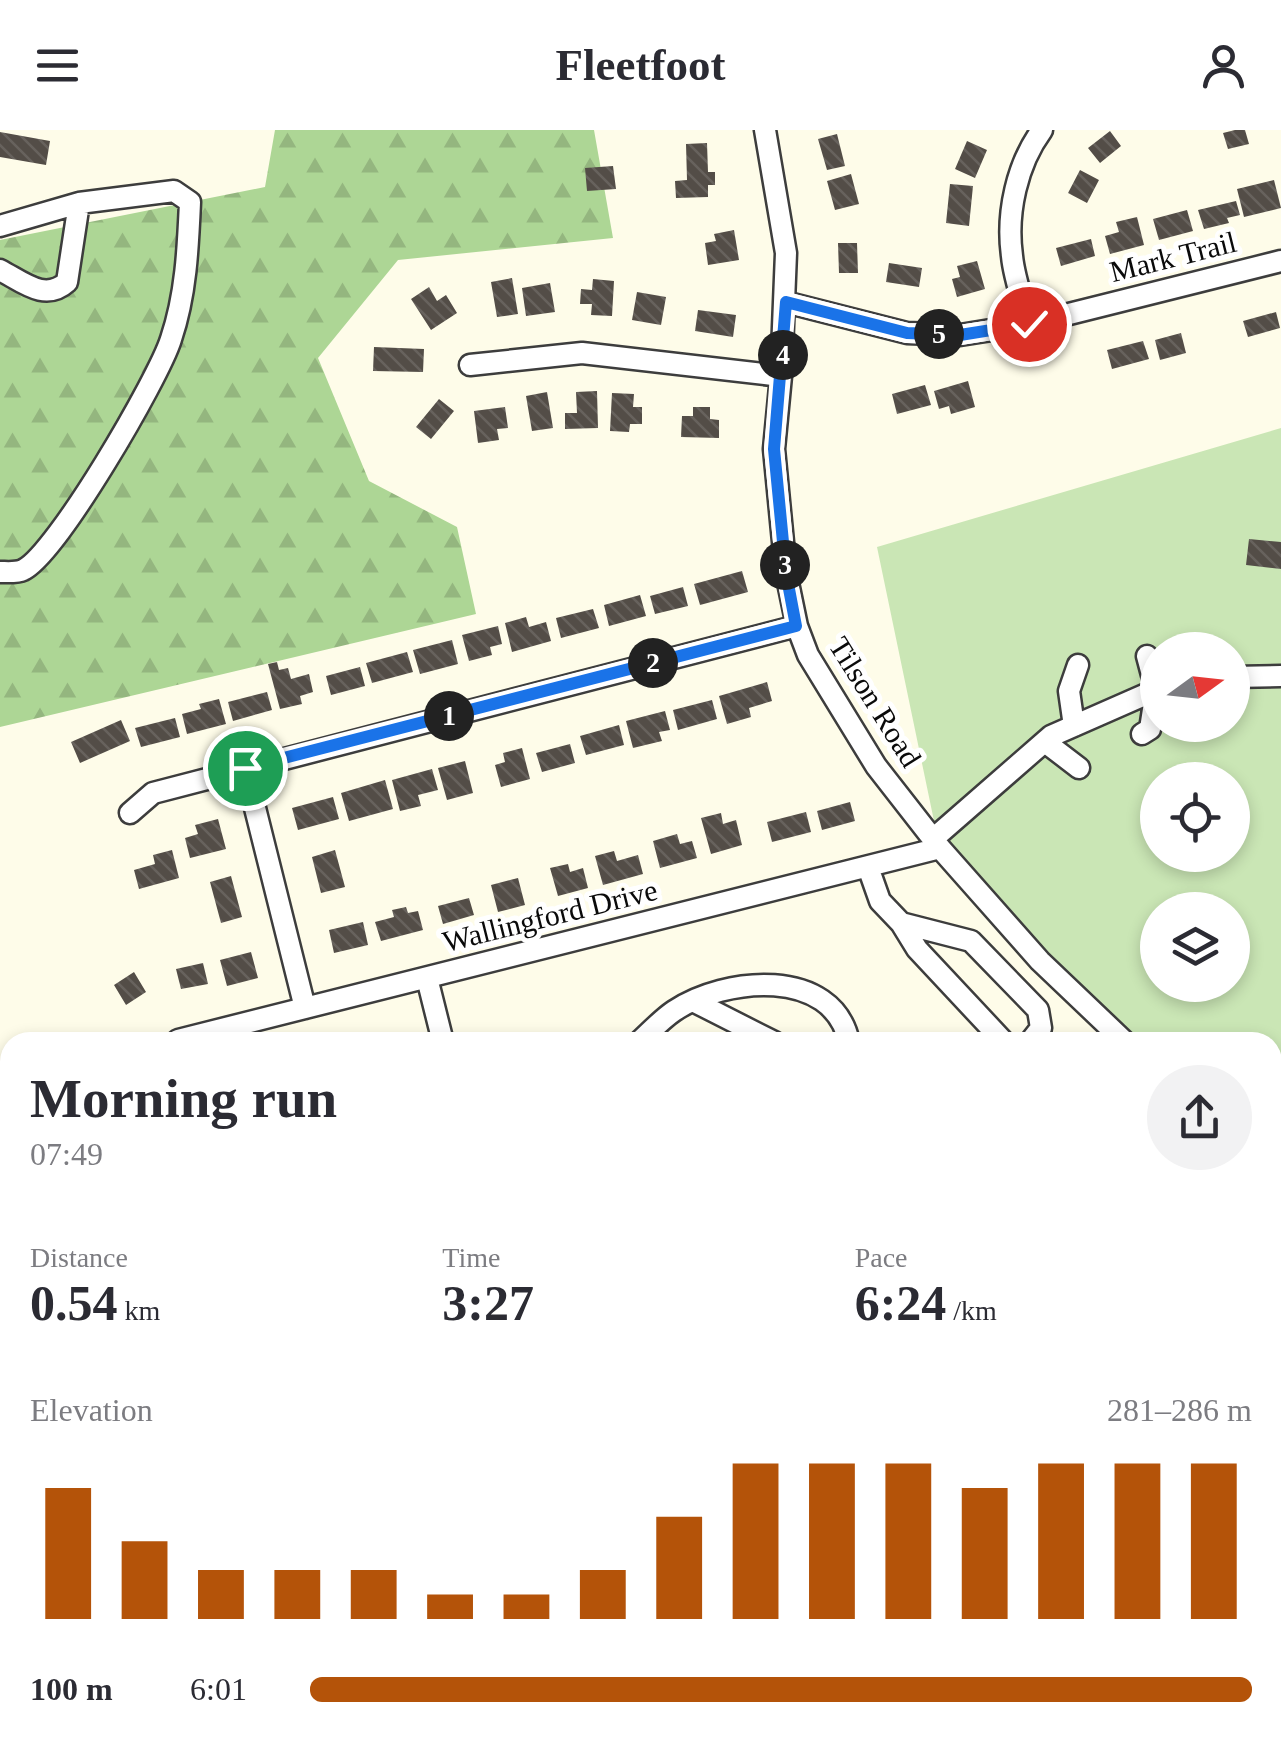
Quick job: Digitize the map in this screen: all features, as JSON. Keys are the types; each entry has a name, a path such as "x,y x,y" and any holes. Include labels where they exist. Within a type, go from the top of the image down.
{"street":[{"name":"Tilson Road","path":"765,130 786,253 782,376 774,449 786,573 796,626 808,656 876,766 936,844 1040,961 1115,1032"},
{"path":"1029,324 1012,255 1013,205 1016,180 1042,130"},
{"path":"0,226 79,203 174,192 190,202 182,298 170,342 135,414 48,550 22,570 0,572"},
{"path":"0,270 43,292 56,291 68,282 79,203"},
{"name":"Mark Trail","path":"786,302 907,333 960,335 1029,324 1281,260"},
{"path":"470,365 582,353 782,376"},
{"path":"130,812 153,792 796,626"},
{"path":"1074,726 1070,691 1078,665"},
{"path":"1250,676 1281,676"},
{"path":"936,844 1045,742 1140,697"},
{"path":"1045,742 1079,768"},
{"path":"245,768 305,1008"},
{"name":"Wallingford Drive","path":"210,1032 868,866 936,844"},
{"path":"868,866 880,901 901,923 917,949 995,1032"},
{"path":"901,923 972,941 1038,1010 1041,1028 1038,1032"},
{"path":"427,978 440,1032"},
{"path":"650,1032 674,1011 748,984 780,985 806,992 830,1008 846,1032"},
{"path":"693,1002 754,1032"}],"green space":[{"path":"275,130 594,130 613,238 398,260 318,358 369,481 457,527 476,614 0,727 0,240 265,187"},
{"path":"1281,428 1281,1032 1103,1032 939,845 877,547"}],"building":[{"path":"1245,130 1249,144 1228,149 1223,133"},
{"path":"1110,131 1121,146 1100,163 1088,148"},
{"path":"0,132 50,141 46,165 0,157"},
{"path":"837,134 845,166 827,170 818,139"},
{"path":"967,141 987,150 975,178 955,169"},
{"path":"707,143 708,172 715,172 715,185 708,185 708,197 676,198 675,181 687,180 686,144"},
{"path":"613,166 616,189 587,191 585,168"},
{"path":"1080,170 1099,180 1087,203 1068,193"},
{"path":"851,174 859,204 835,210 827,181"},
{"path":"1274,180 1281,208 1244,217 1237,189"},
{"path":"950,184 973,186 969,226 946,223"},
{"path":"1236,201 1240,215 1227,218 1229,223 1204,229 1198,210"},
{"path":"1187,210 1193,231 1159,240 1153,219"},
{"path":"1137,217 1144,245 1110,254 1105,236 1119,232 1116,222"},
{"path":"734,230 739,260 708,265 705,243 716,241 714,234"},
{"path":"1091,239 1095,256 1061,266 1056,248"},
{"path":"838,243 857,243 858,273 839,273"},
{"path":"977,261 985,289 957,297 952,279 960,277 957,266"},
{"path":"889,263 922,268 919,287 886,282"},
{"path":"512,278 518,314 497,317 491,282"},
{"path":"593,279 614,281 612,316 591,315 592,304 580,304 581,289 592,290"},
{"path":"550,283 555,312 526,316 522,288"},
{"path":"429,287 437,301 446,295 457,313 431,330 411,299"},
{"path":"637,292 666,297 661,325 632,320"},
{"path":"698,310 736,315 733,337 695,331"},
{"path":"1276,312 1280,328 1248,337 1243,321"},
{"path":"1181,333 1186,353 1160,360 1155,340"},
{"path":"1143,341 1149,359 1112,369 1107,350"},
{"path":"374,347 424,349 423,372 373,371"},
{"path":"968,381 975,407 951,414 949,406 939,409 934,391"},
{"path":"925,385 931,405 897,414 892,394"},
{"path":"597,391 598,428 565,429 565,413 577,413 576,392"},
{"path":"547,392 553,428 532,431 526,396"},
{"path":"612,393 634,394 633,407 642,407 642,424 630,424 629,432 610,431"},
{"path":"439,399 454,411 431,439 416,427"},
{"path":"505,407 508,428 497,429 499,440 478,443 474,411"},
{"path":"693,407 710,407 710,419 719,420 719,438 681,437 682,416 693,416"},
{"path":"1249,539 1281,542 1281,569 1246,565"},
{"path":"742,571 748,592 700,605 694,584"},
{"path":"683,587 688,606 655,614 650,596"},
{"path":"640,595 646,616 609,626 604,605"},
{"path":"593,609 599,628 561,638 556,618"},
{"path":"526,617 529,627 546,622 551,641 512,652 505,623"},
{"path":"498,626 502,644 490,647 492,655 469,661 462,635"},
{"path":"452,640 458,664 420,674 413,650"},
{"path":"407,652 413,672 372,683 366,663"},
{"path":"277,662 279,670 288,668 291,679 309,674 313,692 300,696 302,704 280,709 268,664"},
{"path":"360,667 365,686 331,695 326,676"},
{"path":"767,682 772,701 749,708 751,717 727,724 719,696"},
{"path":"267,692 272,710 233,721 228,702"},
{"path":"219,699 226,724 187,734 182,714"},
{"path":"712,700 717,719 678,730 673,710"},
{"path":"665,711 670,730 659,732 662,741 633,748 626,721"},
{"path":"175,718 180,737 141,747 135,728"},
{"path":"121,720 130,741 80,763 71,742"},
{"path":"619,725 624,745 586,755 580,736"},
{"path":"570,744 575,763 542,772 536,753"},
{"path":"522,748 530,779 501,787 495,765 505,762 503,753"},
{"path":"465,761 473,793 447,800 438,768"},
{"path":"432,769 438,790 418,795 421,806 400,811 392,780"},
{"path":"385,780 393,809 349,821 341,793"},
{"path":"333,797 339,819 298,830 292,808"},
{"path":"850,802 855,821 822,830 817,811"},
{"path":"806,812 811,832 772,842 767,822"},
{"path":"721,813 723,824 736,820 742,845 711,854 701,818"},
{"path":"218,819 226,849 190,858 185,838 198,834 195,825"},
{"path":"677,834 680,844 692,841 697,858 660,868 653,841"},
{"path":"172,850 179,878 139,889 134,870 155,864 153,855"},
{"path":"335,850 345,887 321,893 312,857"},
{"path":"614,851 617,861 638,855 643,874 603,885 595,856"},
{"path":"568,864 570,872 583,868 588,888 558,896 550,868"},
{"path":"231,876 242,917 221,923 210,882"},
{"path":"518,878 525,905 498,912 491,885"},
{"path":"469,898 474,915 443,924 438,906"},
{"path":"406,907 408,913 418,911 423,930 381,941 375,922 394,917 392,910"},
{"path":"363,922 368,945 334,953 329,930"},
{"path":"251,952 258,978 227,986 220,960"},
{"path":"203,963 208,984 181,989 176,969"},
{"path":"134,972 146,992 126,1005 114,985"}],"route":[{"path":"245,768 796,626 786,573 774,449 786,302 907,333 960,335 1029,324"}]}
